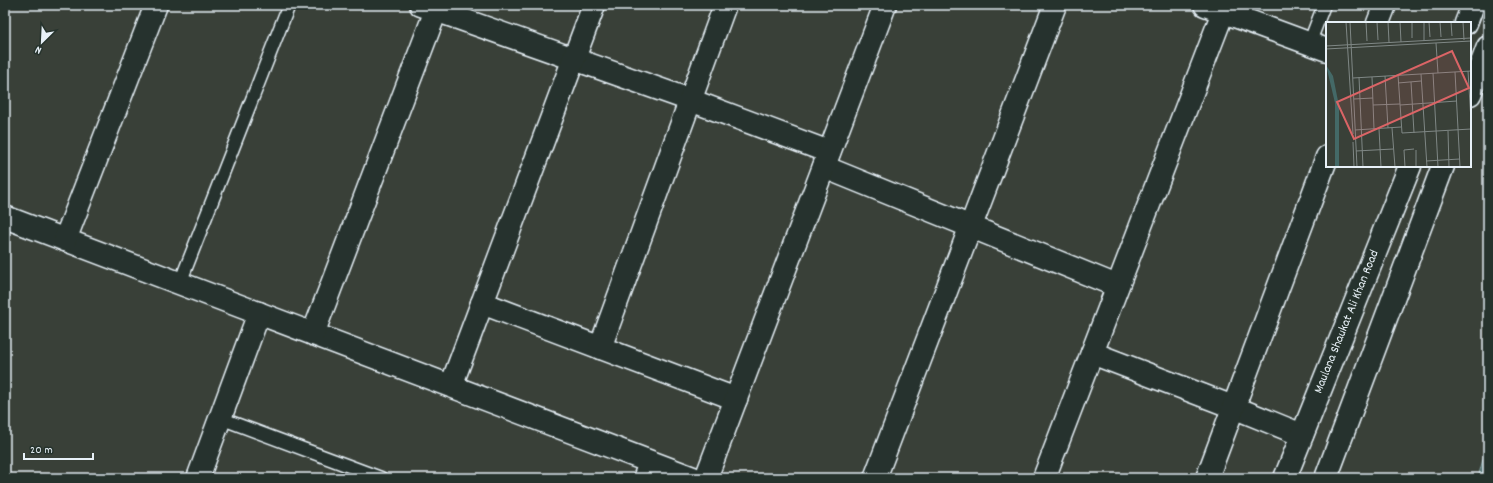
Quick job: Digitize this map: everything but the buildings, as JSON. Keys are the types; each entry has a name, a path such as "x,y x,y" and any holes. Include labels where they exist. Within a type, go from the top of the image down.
{"street":[{"path":"65,240 156,5"},
{"path":"451,386 594,5"},
{"path":"600,348 725,5"},
{"path":"706,478 885,5"},
{"path":"875,478 1056,5"},
{"path":"1378,22 1385,5"},
{"path":"1466,22 1473,5"},
{"path":"313,334 432,7 573,60 690,100 826,160 971,227 1118,286"},
{"path":"1044,478 1118,286 1214,8 1318,47"},
{"path":"1471,91 1488,47"},
{"path":"1206,478 1326,160"},
{"name":"Maulana Shaukat Ali Khan Road","path":"1285,478 1410,167"},
{"path":"1326,478 1443,167"},
{"path":"5,217 451,386 642,469 692,478"},
{"path":"482,303 736,400"},
{"path":"198,478 259,313"},
{"path":"1092,354 1233,407 1302,435"}],"lane":[{"path":"180,283 289,5"},
{"path":"1318,47 1324,5"},
{"path":"220,418 381,478"}],"water":[{"path":"1488,440 1488,478 1478,478"}]}
